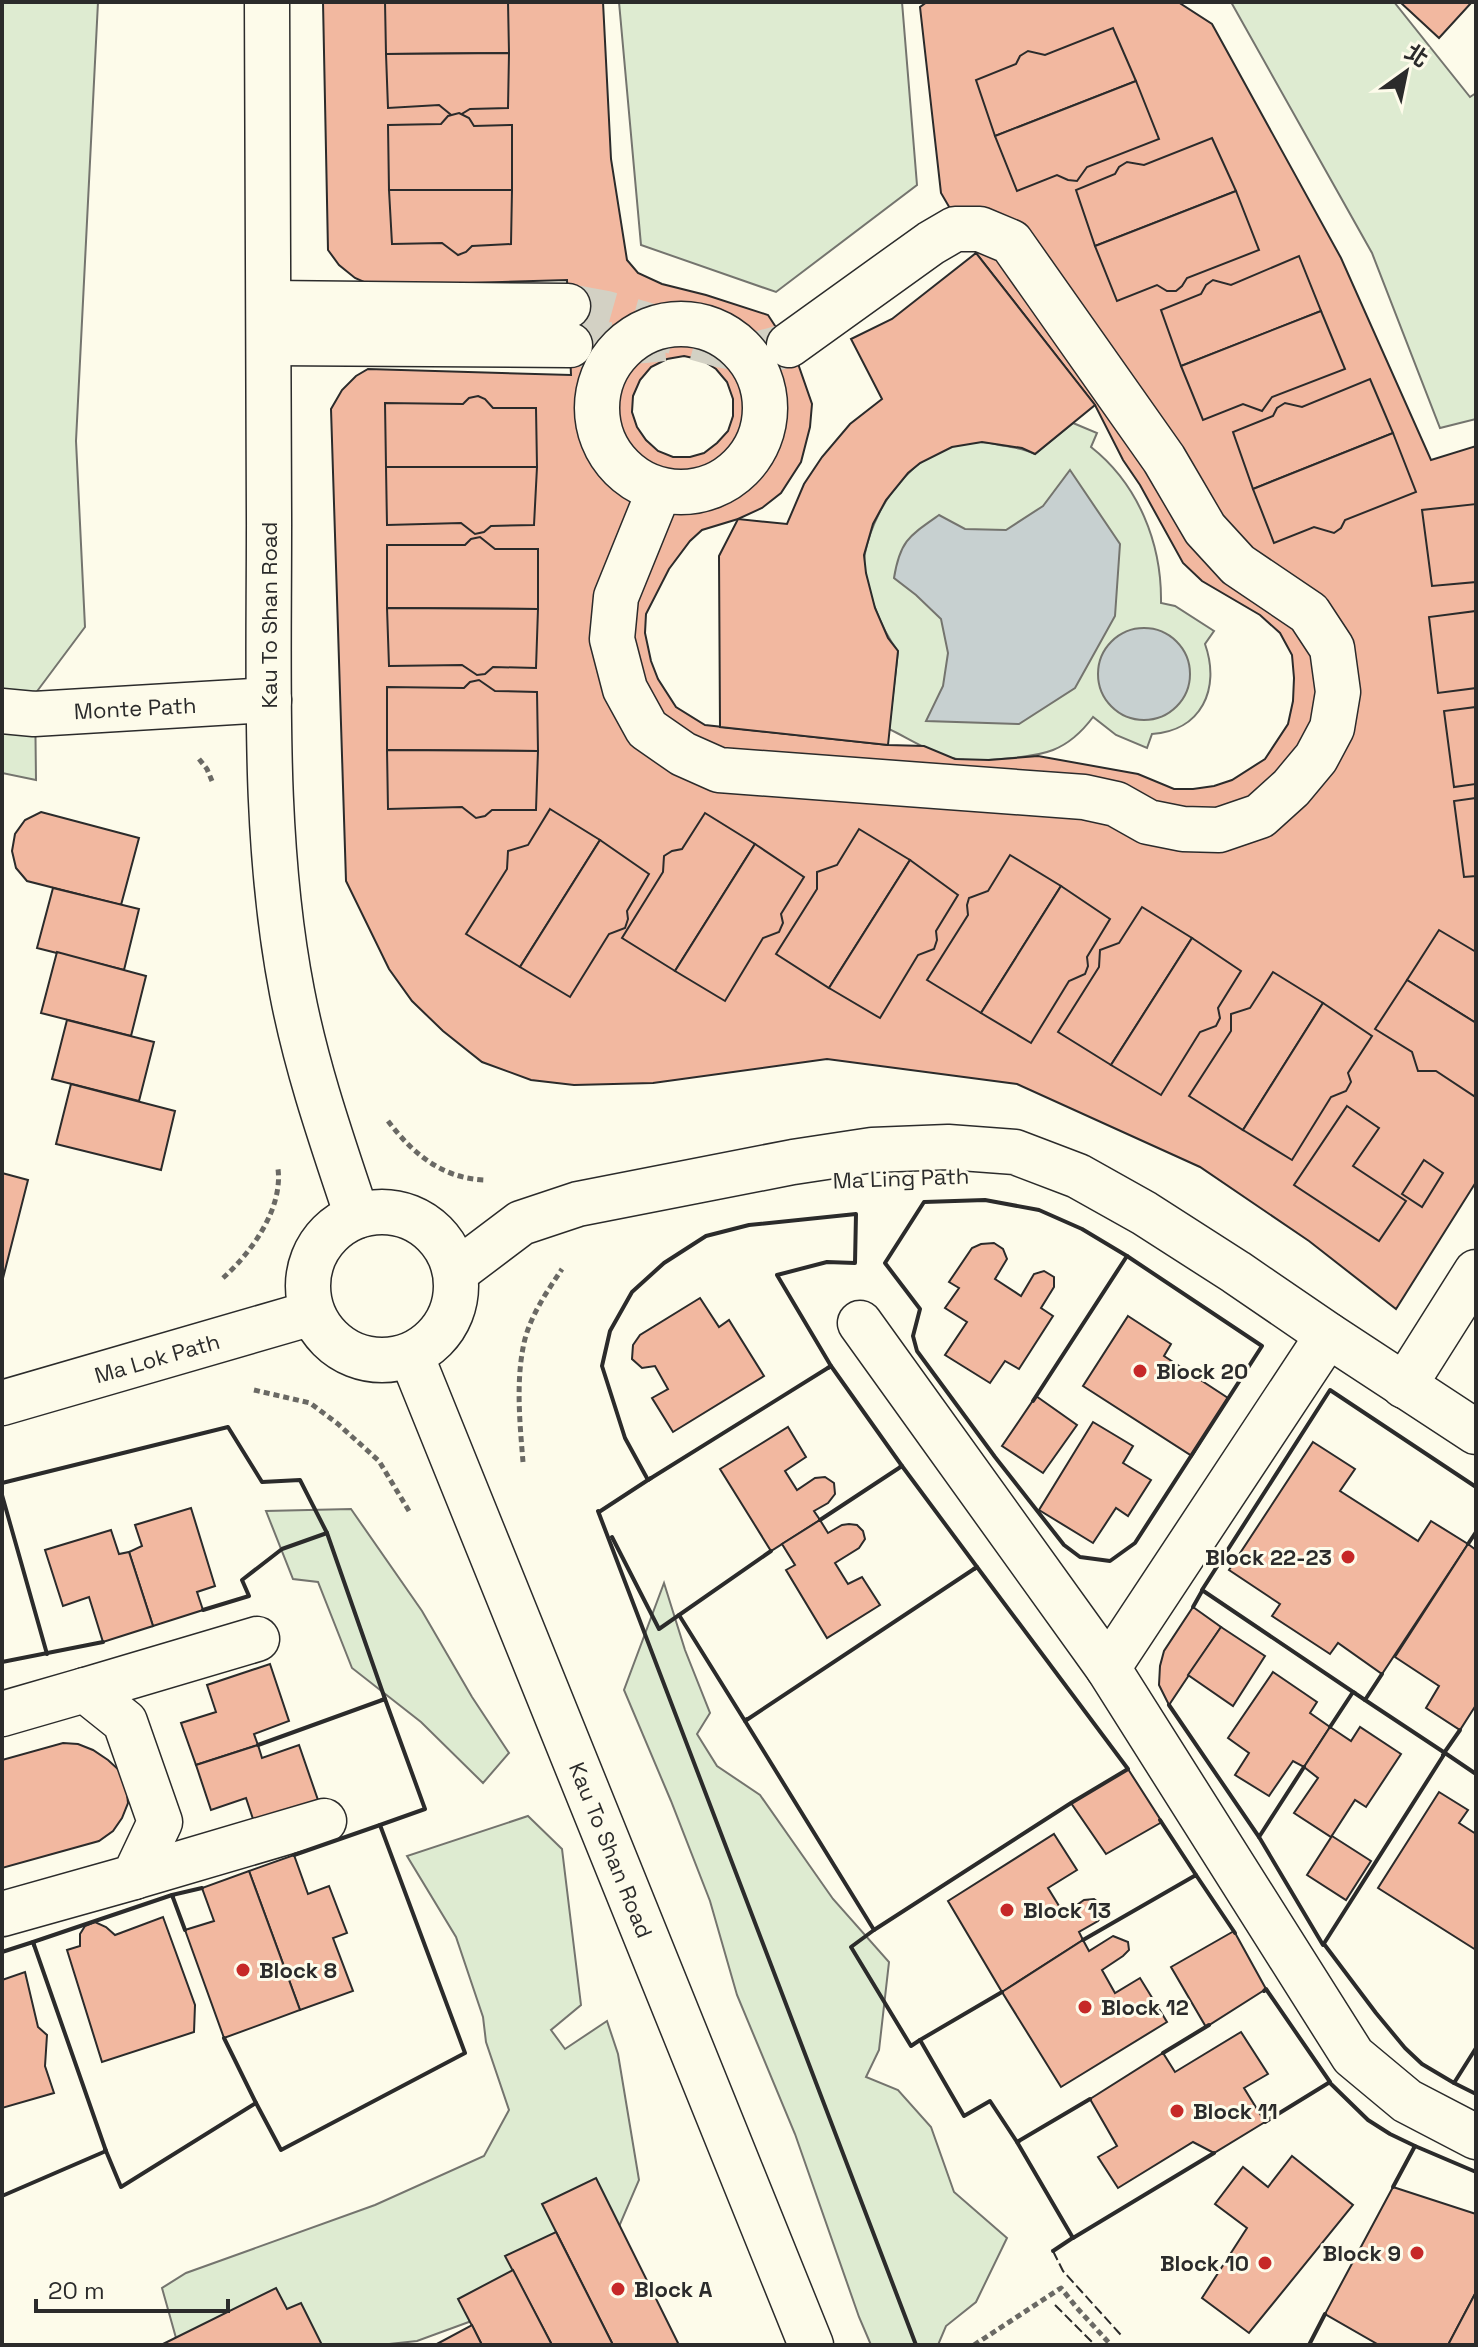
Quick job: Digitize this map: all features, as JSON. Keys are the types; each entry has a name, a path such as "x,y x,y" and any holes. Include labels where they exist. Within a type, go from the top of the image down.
{"street":[{"name":"Kau To Shan Road","path":"267,2 269,700 276,883 292,992 316,1095 357,1216"},
{"path":"659,491 616,597 612,639 625,689 647,729 683,754 719,770 1084,797 1116,804 1148,822 1183,829 1219,830 1260,816 1291,788 1316,758 1332,728 1338,692 1332,648 1309,613 1238,565 1205,529 1164,459 1011,242 980,229 955,229 789,345"},
{"path":"270,323 569,325"},
{"name":"Monte Path","path":"2,711 34,714 269,700"},
{"name":"Ma Ling Path","path":"456,1272 521,1223 578,1204 856,1152 948,1147 1015,1152 1078,1176 1144,1213 1476,1432"},
{"path":"382,1212 407,1215 430,1229 438,1238 456,1272 457,1297 449,1321 433,1341 411,1355 389,1361 365,1358 343,1349 325,1333 312,1313 308,1289 311,1266 320,1244 336,1227 357,1216 382,1212"},
{"path":"1404,1386 1464,1317 1476,1272"},
{"name":"Ma Lok Path","path":"2,1403 312,1313"},
{"path":"860,1323 1108,1668 1353,2056 1407,2101 1476,2137"},
{"path":"1108,1668 1328,1335"},
{"name":"Kau To Shan Road","path":"411,1355 811,2345"},
{"path":"2,1714 257,1639"},
{"path":"85,1690 125,1722 160,1822 134,1877"},
{"path":"2,1914 324,1821"}],"path":[{"path":"523,1462 519,1413 523,1347 541,1301 568,1259"},
{"path":"974,2345 1061,2288 1111,2345"}],"green space":[{"path":"2,2 98,2 76,441 85,627 35,694 36,780 2,773"},
{"path":"619,2 902,2 917,185 776,292 641,245"},
{"path":"1231,2 1394,2 1470,97 1476,93 1476,419 1440,428 1372,253"},
{"path":"1073,423 1097,433 1091,447 1122,479 1144,516 1157,559 1161,603 1175,606 1214,631 1205,644 1210,677 1203,705 1183,725 1152,734 1147,748 1116,735 1093,717 1074,738 1053,750 1029,756 985,760 948,757 889,729 898,651 885,631 874,604 864,564 879,513 905,477 939,451 959,444 981,442 1035,454"},
{"path":"351,1509 422,1611 509,1753 483,1783 421,1722 352,1668 318,1582 293,1579 266,1511"},
{"path":"664,1583 685,1650 710,1713 697,1734 717,1766 760,1795 833,1899 889,1962 879,2050 866,2077 898,2090 931,2127 954,2192 1007,2238 976,2302 946,2326 938,2345 871,2345 795,2134 737,1995 710,1901 624,1690"},
{"path":"528,1816 562,1849 581,2005 551,2030 565,2049 607,2021 618,2054 639,2180 606,2257 518,2345 488,2315 417,2341 380,2345 178,2345 162,2288 186,2273 375,2205 484,2156 509,2110 456,1937 407,1856"}],"shaded area":[{"path":"1070,470 1120,544 1115,616 1075,688 1019,724 926,721 943,686 948,653 941,619 894,578 903,547 913,534 939,515 965,529 1006,530 1043,506"},
{"path":"1144,628 1161,632 1176,642 1186,657 1190,674 1186,691 1176,706 1161,716 1144,720 1127,716 1112,706 1102,691 1098,674 1102,657 1112,642 1127,632"}],"building":[{"path":"323,2 603,2 611,159 627,260 638,273 662,284 768,315 796,358 812,404 801,462 781,493 762,508 702,530 669,569 646,614 645,633 651,661 658,679 676,707 705,725 888,745 924,746 955,759 1038,756 1138,774 1174,789 1214,786 1232,780 1265,759 1288,724 1293,701 1292,655 1280,633 1260,615 1202,581 1183,563 1095,405 976,253 941,193 920,7 927,2 1178,2 1212,24 1341,258 1431,460 1476,446 1476,1182 1396,1309 1309,1241 1200,1167 1017,1084 827,1059 653,1083 574,1085 531,1080 482,1062 412,1001 389,969 346,881 331,409 342,390 368,369 571,375 567,280 373,286 355,278 339,265 328,250","holes":["684,356 702,360 716,369 727,382 733,399 733,416 728,431 704,453 673,457 658,451 637,427 632,412 633,396 640,380 651,367 667,359"]},
{"path":"385,2 508,2 509,53 386,54"},
{"path":"1400,2 1472,2 1439,38"},
{"path":"1113,28 1136,81 995,136 976,80 1016,64 1020,56 1028,51 1045,55"},
{"path":"509,53 508,108 470,109 455,118 439,105 388,108 386,54"},
{"path":"1136,81 1159,139 1087,167 1077,181 1057,175 1017,191 995,136"},
{"path":"459,113 469,118 474,126 512,125 512,190 389,190 388,125 441,124 448,116"},
{"path":"1212,138 1236,191 1095,246 1076,190 1115,174 1127,162 1144,165"},
{"path":"389,190 512,190 511,244 472,246 458,255 442,243 392,244"},
{"path":"1236,191 1259,250 1187,278 1176,291 1167,291 1157,285 1117,301 1095,246"},
{"path":"976,253 1095,405 1035,454 1022,448 982,442 952,447 920,463 886,500 873,524 864,555 875,608 888,638 898,651 888,745 720,727 719,556 738,519 787,524 804,484 822,457 850,424 882,399 851,339 892,319"},
{"path":"1299,256 1321,311 1181,366 1161,310 1201,294 1213,280 1231,285"},
{"path":"1321,311 1345,369 1272,397 1262,411 1243,404 1203,420 1181,366"},
{"path":"1370,379 1393,433 1253,489 1233,432 1273,416 1277,408 1285,403 1302,407"},
{"path":"478,396 493,408 536,408 537,467 386,467 385,403 463,404 469,398"},
{"path":"1393,433 1416,492 1345,520 1334,533 1314,527 1274,543 1253,489"},
{"path":"386,467 537,467 534,525 491,526 475,534 461,523 387,525"},
{"path":"1476,504 1476,582 1432,586 1422,510"},
{"path":"480,537 495,549 538,549 538,609 387,608 387,545 465,545 471,539"},
{"path":"387,608 538,609 536,668 493,667 485,674 477,675 462,665 389,666"},
{"path":"1476,611 1476,688 1438,693 1429,617"},
{"path":"479,680 495,691 537,692 538,751 387,750 387,687 464,688 470,682"},
{"path":"1476,707 1476,784 1454,787 1444,711"},
{"path":"387,750 538,751 536,810 492,810 476,818 462,807 388,809"},
{"path":"1476,798 1476,876 1464,877 1454,801"},
{"path":"550,809 600,840 520,967 466,934 507,869 508,851 528,845"},
{"path":"41,812 139,838 121,905 27,881 16,868 12,851 15,834 25,820"},
{"path":"705,813 755,844 675,971 622,938 663,872 664,856 682,849"},
{"path":"859,829 910,860 829,988 776,954 817,889 817,872 837,865"},
{"path":"600,840 649,874 627,911 625,928 609,934 570,997 520,967"},
{"path":"755,844 804,877 781,914 783,923 779,932 763,938 725,1001 675,971"},
{"path":"1010,855 1061,886 981,1013 927,980 968,915 969,898 988,891"},
{"path":"910,860 958,895 936,931 934,949 918,955 880,1018 829,988"},
{"path":"1061,886 1110,919 1087,957 1085,974 1069,981 1031,1043 981,1013"},
{"path":"53,888 139,909 124,970 37,948"},
{"path":"1142,907 1192,938 1111,1065 1058,1032 1099,967 1100,950 1119,943"},
{"path":"1439,930 1476,952 1476,1023 1407,980"},
{"path":"1192,938 1241,971 1218,1008 1220,1018 1216,1026 1200,1032 1161,1095 1111,1065"},
{"path":"57,952 146,976 131,1036 41,1013"},
{"path":"1273,972 1323,1003 1243,1130 1189,1096 1231,1031 1231,1014 1250,1008"},
{"path":"1407,980 1476,1023 1474,1096 1436,1071 1418,1071 1412,1052 1375,1029"},
{"path":"1323,1003 1372,1036 1348,1073 1351,1082 1346,1091 1331,1097 1292,1160 1243,1130"},
{"path":"67,1020 154,1042 139,1101 52,1079"},
{"path":"71,1084 175,1111 161,1170 56,1144"},
{"path":"1347,1106 1379,1128 1353,1166 1406,1201 1379,1241 1294,1185"},
{"path":"1424,1160 1443,1173 1422,1207 1402,1194"},
{"path":"2,1173 28,1180 2,1282"},
{"path":"994,1243 1003,1249 1007,1259 995,1279 1021,1296 1034,1274 1044,1271 1054,1277 1054,1287 1041,1308 1053,1316 1019,1369 1005,1361 990,1383 945,1355 967,1322 945,1308 959,1288 949,1282 972,1248"},
{"path":"700,1298 719,1327 729,1320 764,1376 673,1432 652,1398 668,1389 655,1366 642,1368 632,1359 633,1345 640,1335"},
{"name":"Block 20","path":"1128,1316 1171,1344 1164,1356 1228,1398 1192,1456 1083,1386"},
{"path":"1036,1396 1077,1425 1043,1473 1002,1446"},
{"path":"1093,1422 1133,1446 1123,1463 1151,1480 1128,1516 1116,1508 1093,1543 1039,1510"},
{"path":"788,1427 806,1457 785,1471 797,1490 815,1478 825,1477 834,1483 835,1494 828,1503 814,1511 820,1520 771,1551 720,1469"},
{"name":"Block 22-23","path":"1313,1442 1355,1469 1340,1491 1418,1541 1431,1521 1468,1544 1382,1674 1338,1643 1330,1654 1272,1616 1280,1604 1229,1570"},
{"path":"191,1508 215,1586 197,1592 203,1610 153,1626 129,1552 142,1546 135,1525"},
{"path":"820,1520 828,1533 849,1524 857,1525 863,1531 865,1539 859,1548 835,1563 848,1584 862,1577 880,1605 827,1638 786,1570 795,1565 782,1544"},
{"path":"111,1530 119,1554 129,1552 153,1626 103,1642 89,1597 63,1606 45,1550"},
{"path":"1468,1544 1476,1550 1476,1705 1460,1730 1426,1708 1439,1686 1395,1657"},
{"path":"1193,1607 1221,1627 1169,1705 1159,1685 1160,1666 1164,1651"},
{"path":"1221,1627 1265,1656 1233,1706 1188,1675"},
{"path":"270,1664 289,1721 254,1734 258,1745 196,1765 181,1723 216,1712 207,1685"},
{"path":"1273,1672 1317,1702 1310,1713 1330,1727 1304,1767 1293,1761 1269,1796 1235,1775 1249,1753 1228,1738"},
{"path":"1330,1727 1351,1741 1360,1727 1401,1754 1366,1807 1355,1800 1331,1837 1294,1813 1318,1778 1304,1767"},
{"path":"63,1743 78,1744 93,1750 120,1771 126,1785 128,1803 122,1818 113,1831 99,1841 2,1868 2,1760"},
{"path":"258,1745 262,1758 299,1745 319,1803 255,1825 246,1798 211,1810 196,1765"},
{"path":"1128,1769 1162,1822 1106,1854 1071,1803"},
{"path":"1439,1792 1468,1810 1459,1823 1476,1834 1476,1950 1378,1888"},
{"name":"Block 13","path":"1054,1834 1077,1870 1048,1888 1064,1914 1084,1900 1094,1899 1102,1905 1103,1914 1098,1921 1079,1932 1083,1940 1002,1992 948,1901"},
{"path":"1332,1836 1371,1861 1346,1900 1307,1875"},
{"path":"294,1855 308,1894 329,1886 347,1933 333,1938 353,1991 300,2010 249,1871"},
{"name":"Block 8","path":"249,1871 300,2010 224,2038 185,1930 214,1921 202,1888"},
{"path":"163,1917 195,2005 194,2032 102,2062 67,1950 80,1946 80,1934 85,1926 95,1922 115,1935"},
{"path":"1234,1931 1266,1989 1206,2027 1171,1967"},
{"name":"Block 12","path":"1113,1936 1128,1942 1129,1950 1102,1970 1115,1993 1140,1978 1167,2022 1061,2087 1002,1992 1083,1940 1089,1951"},
{"path":"25,1972 38,2027 47,2035 45,2066 54,2093 2,2108 2,1980"},
{"name":"Block 11","path":"1241,2032 1268,2074 1244,2088 1265,2122 1214,2153 1193,2142 1118,2188 1098,2157 1117,2146 1090,2099 1163,2053 1175,2072"},
{"name":"Block 10","path":"1292,2156 1353,2205 1249,2333 1202,2298 1247,2228 1215,2204 1243,2167 1268,2187"},
{"name":"Block A","path":"596,2178 679,2345 613,2345 542,2204"},
{"name":"Block 9","path":"1393,2187 1476,2214 1476,2292 1448,2345 1379,2345 1325,2314"},
{"path":"556,2232 613,2345 552,2345 505,2256"},
{"path":"513,2270 552,2345 482,2345 458,2299"},
{"path":"276,2288 287,2309 301,2303 322,2345 161,2345"},
{"path":"1476,2292 1476,2345 1448,2345"},
{"path":"472,2325 482,2345 435,2345"}],"tunnel":[{"path":"568,306 760,353 789,345"},
{"path":"570,345 664,339"}],"fence":[{"path":"1053,2251 1063,2271 1121,2335"},
{"path":"1055,2305 1095,2345"}],"wall":[{"path":"985,1200 1039,1210 1082,1229 1262,1346 1135,1543 1110,1561 1080,1557 1064,1545 995,1457 917,1351 913,1336 920,1309 885,1263 924,1202 985,1200"},
{"path":"856,1214 855,1263 827,1262 777,1275 831,1366 648,1480 625,1438 602,1366 610,1331 632,1292 664,1263 706,1236 749,1225 856,1214"},
{"path":"1033,1401 1127,1256"},
{"path":"820,1520 902,1466 831,1366 828,1368"},
{"path":"1382,1674 1365,1700 1202,1590 1330,1390 1476,1487"},
{"path":"2,1483 228,1427 262,1482 300,1480 327,1533"},
{"path":"900,1467 977,1567 974,1569"},
{"path":"599,1512 651,1478"},
{"path":"2,1495 47,1654"},
{"path":"598,1511 916,2345"},
{"path":"1468,1544 1476,1532"},
{"path":"203,1610 249,1596 242,1580 282,1549 327,1533 385,1699 258,1745"},
{"path":"612,1537 659,1629 771,1551"},
{"path":"977,1567 1128,1769 874,1930 745,1721 977,1567"},
{"path":"1193,1607 1202,1591"},
{"path":"679,1615 745,1721 747,1719"},
{"path":"2,1662 103,1642"},
{"path":"1330,1727 1355,1693"},
{"path":"380,1825 425,1809 385,1699 382,1700"},
{"path":"1304,1767 1259,1837 1323,1945 1445,1753 1365,1700"},
{"path":"1169,1705 1259,1837"},
{"path":"1444,1753 1460,1730"},
{"path":"1443,1755 1445,1753 1476,1774"},
{"path":"1160,1820 1195,1876"},
{"path":"256,2103 281,2150 465,2053 380,1825 294,1855"},
{"path":"1083,1940 1196,1875 1235,1933"},
{"path":"173,1897 202,1888"},
{"path":"185,1930 172,1895 33,1942 121,2187 256,2103 224,2038"},
{"path":"874,1930 851,1947 911,2046 920,2040"},
{"path":"2,1952 33,1942 34,1945"},
{"path":"1324,1944 1376,2013 1422,2064 1454,2083 1476,2048"},
{"path":"1264,1991 1266,1989 1330,2082 1265,2122"},
{"path":"1002,1992 920,2040 964,2116 990,2101 1019,2141"},
{"path":"1163,2053 1209,2025"},
{"path":"1329,2082 1368,2120 1415,2146 1393,2187"},
{"path":"1454,2082 1476,2094"},
{"path":"1090,2099 1017,2142 1073,2238 1214,2153"},
{"path":"1414,2147 1476,2172"},
{"path":"2,2196 105,2149"},
{"path":"1053,2251 1074,2237"},
{"path":"1309,2345 1325,2314"}],"place":[{"name":"Block 20","path":"1140,1371"},
{"name":"Block 22-23","path":"1348,1557"},
{"name":"Block 13","path":"1007,1910"},
{"name":"Block 8","path":"243,1970"},
{"name":"Block 12","path":"1085,2007"},
{"name":"Block 11","path":"1177,2111"},
{"name":"Block 9","path":"1417,2253"},
{"name":"Block 10","path":"1265,2263"},
{"name":"Block A","path":"618,2289"}]}
